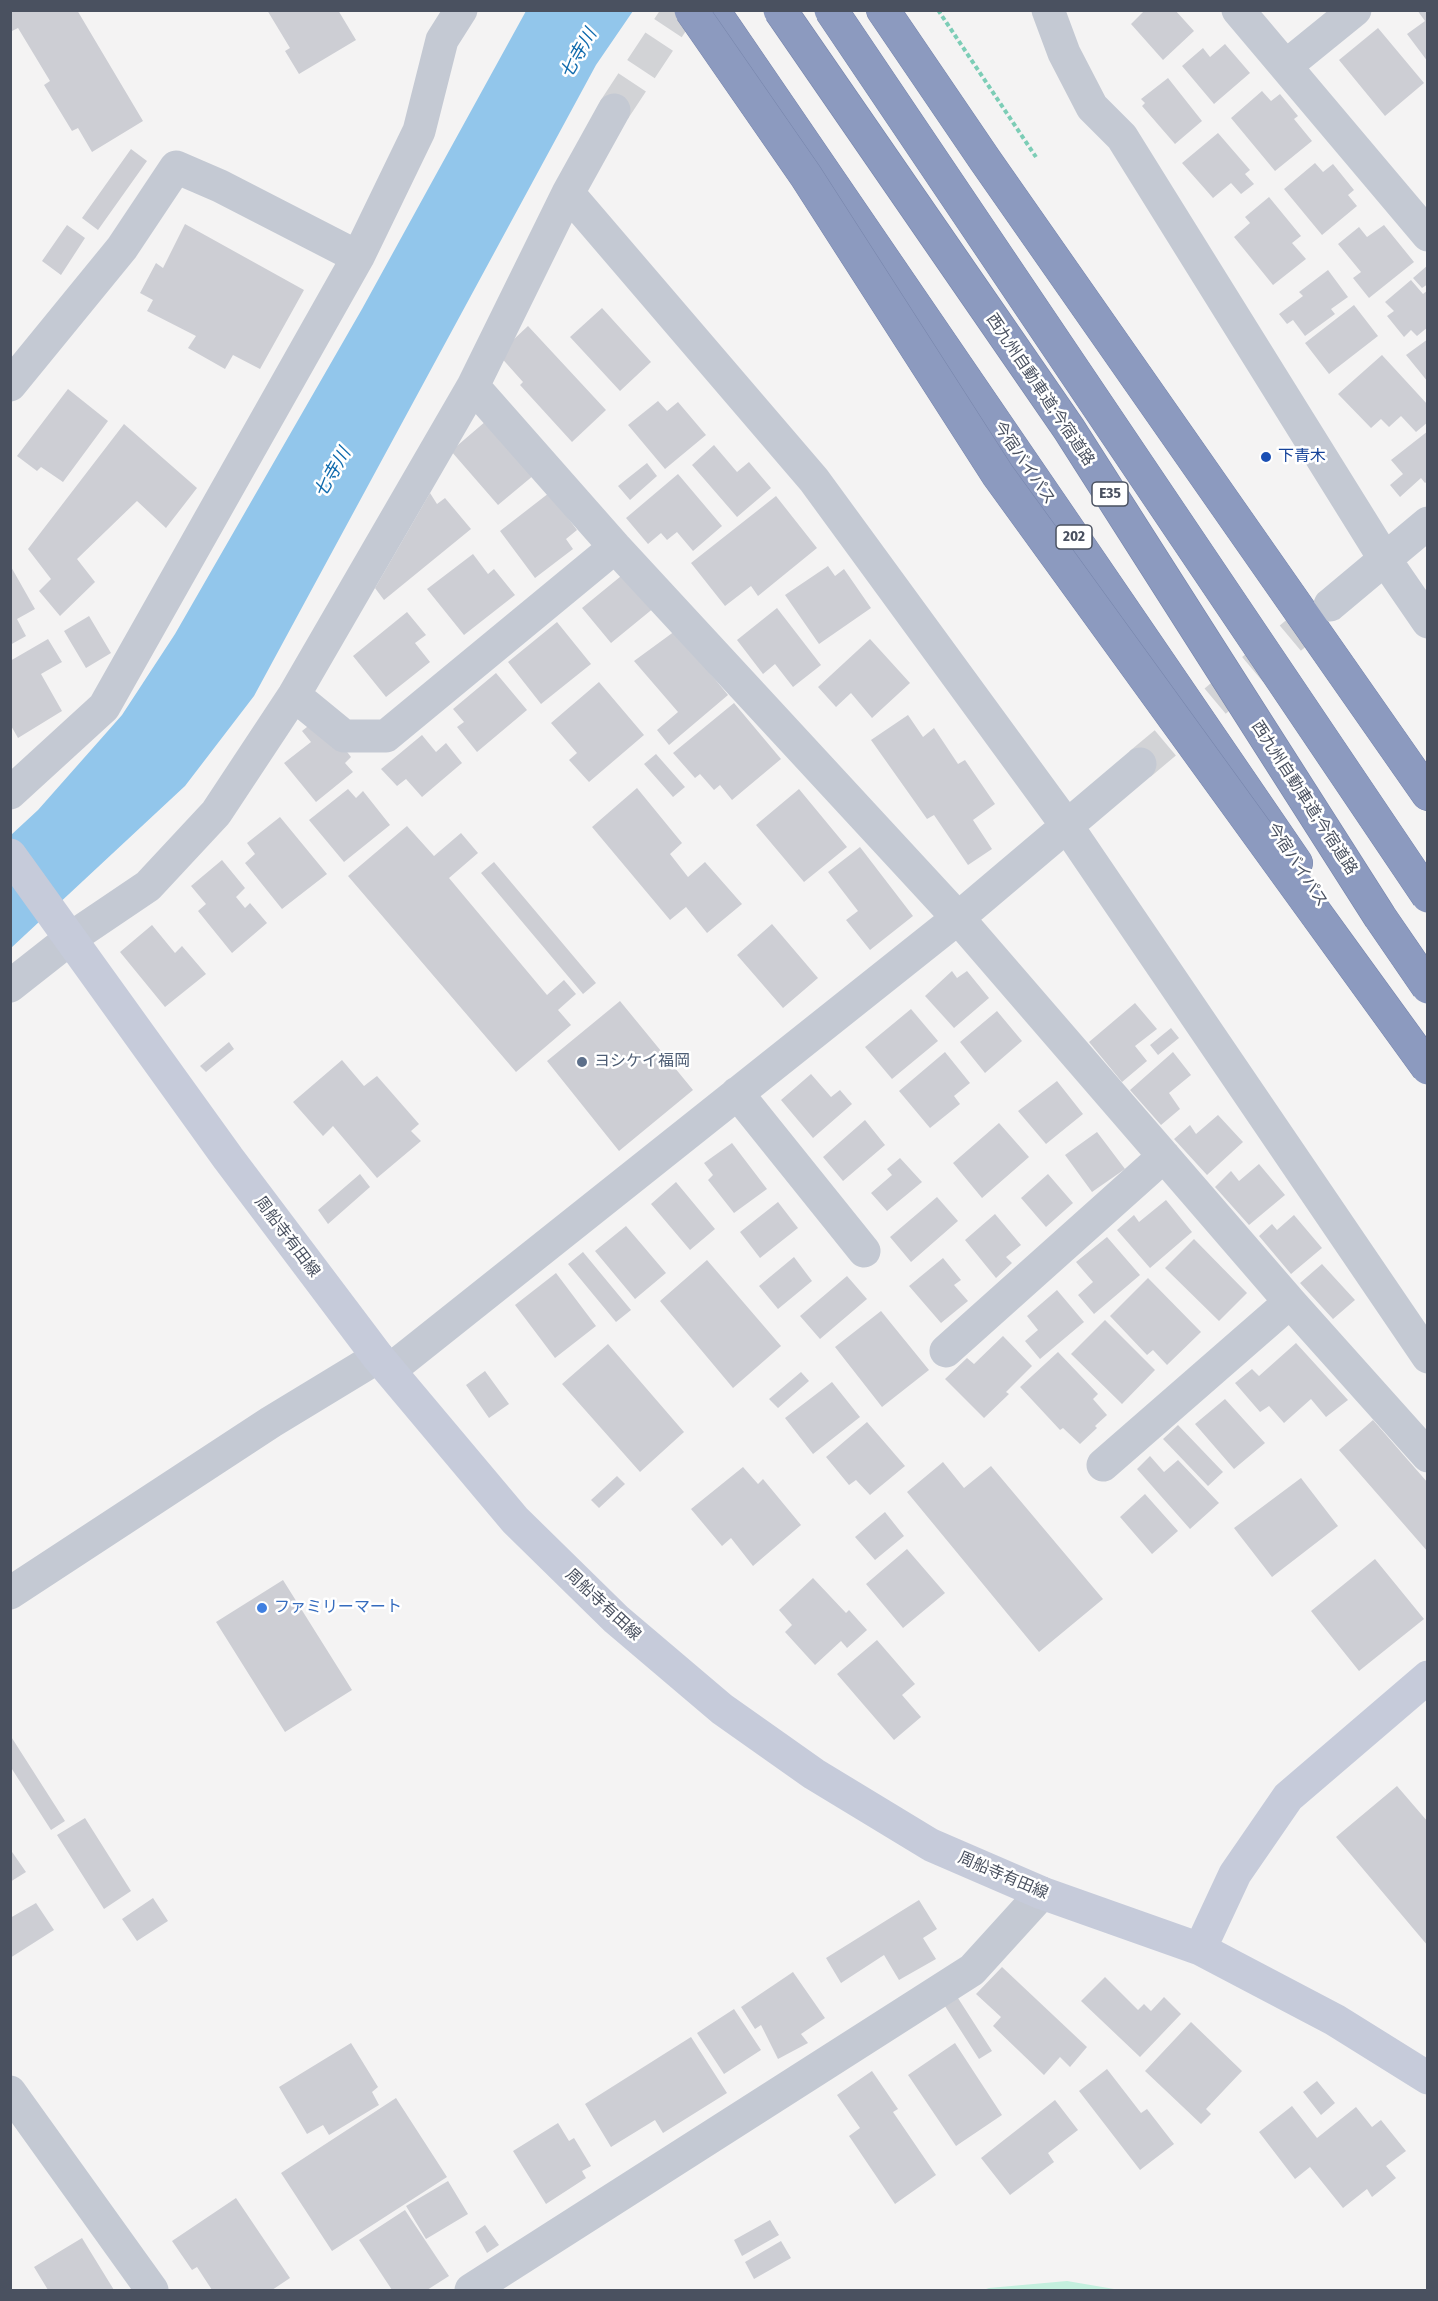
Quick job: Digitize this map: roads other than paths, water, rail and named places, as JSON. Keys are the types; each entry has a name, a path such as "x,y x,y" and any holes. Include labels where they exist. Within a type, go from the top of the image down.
{"highway":[{"path":"691,10 806,176 998,475 1428,1069"},
{"name":"今宿バイパス","path":"713,10 1273,826 1428,1069"},
{"name":"西九州自動車道;今宿道路","path":"780,10 1069,429 1374,907 1428,987"},
{"name":"E35","path":"831,10 1428,896"},
{"path":"883,10 985,160 1428,794"}],"main road":[{"name":"周船寺有田線","path":"10,855 228,1158 384,1363 515,1520 616,1618 722,1709 814,1774 932,1845 1042,1893 1200,1949 1335,2020 1428,2078"},
{"path":"1200,1949 1235,1874 1288,1797 1428,1677"}],"street":[{"path":"10,794 104,707 358,257 419,131 442,40 461,10"},
{"path":"1048,10 1064,53 1092,107 1122,136 1384,558 1428,622"},
{"path":"1238,10 1428,235"},
{"path":"1286,66 1355,10"},
{"path":"10,986 71,938 148,886 216,813 294,695 472,386 568,193 614,110"},
{"path":"10,385 122,248 176,167 220,186 358,257"},
{"path":"568,193 814,480 1067,826 1428,1357"},
{"path":"472,386 615,547 958,918 1290,1302 1428,1456"},
{"path":"1330,605 1428,523"},
{"path":"294,695 344,736 386,736 615,547"},
{"path":"10,1593 271,1422 384,1363 737,1094 958,918 1140,764"},
{"path":"737,1094 864,1251"},
{"path":"946,1351 1164,1156"},
{"path":"1103,1465 1290,1302"},
{"path":"471,2290 972,1970 1042,1893"},
{"path":"10,2092 152,2290"}],"water":[{"name":"七寺川","path":"526,11 633,11 596,65 254,696 185,786 11,948 11,835 38,810 122,715 175,634 362,309"}],"tunnel":[{"path":"614,110 680,10"},
{"path":"1140,764 1330,605"}],"place":[{"name":"下青木","path":"1266,457"},
{"name":"ヨシケイ福岡","path":"582,1062"},
{"name":"ファミリーマート","path":"262,1608"}]}
